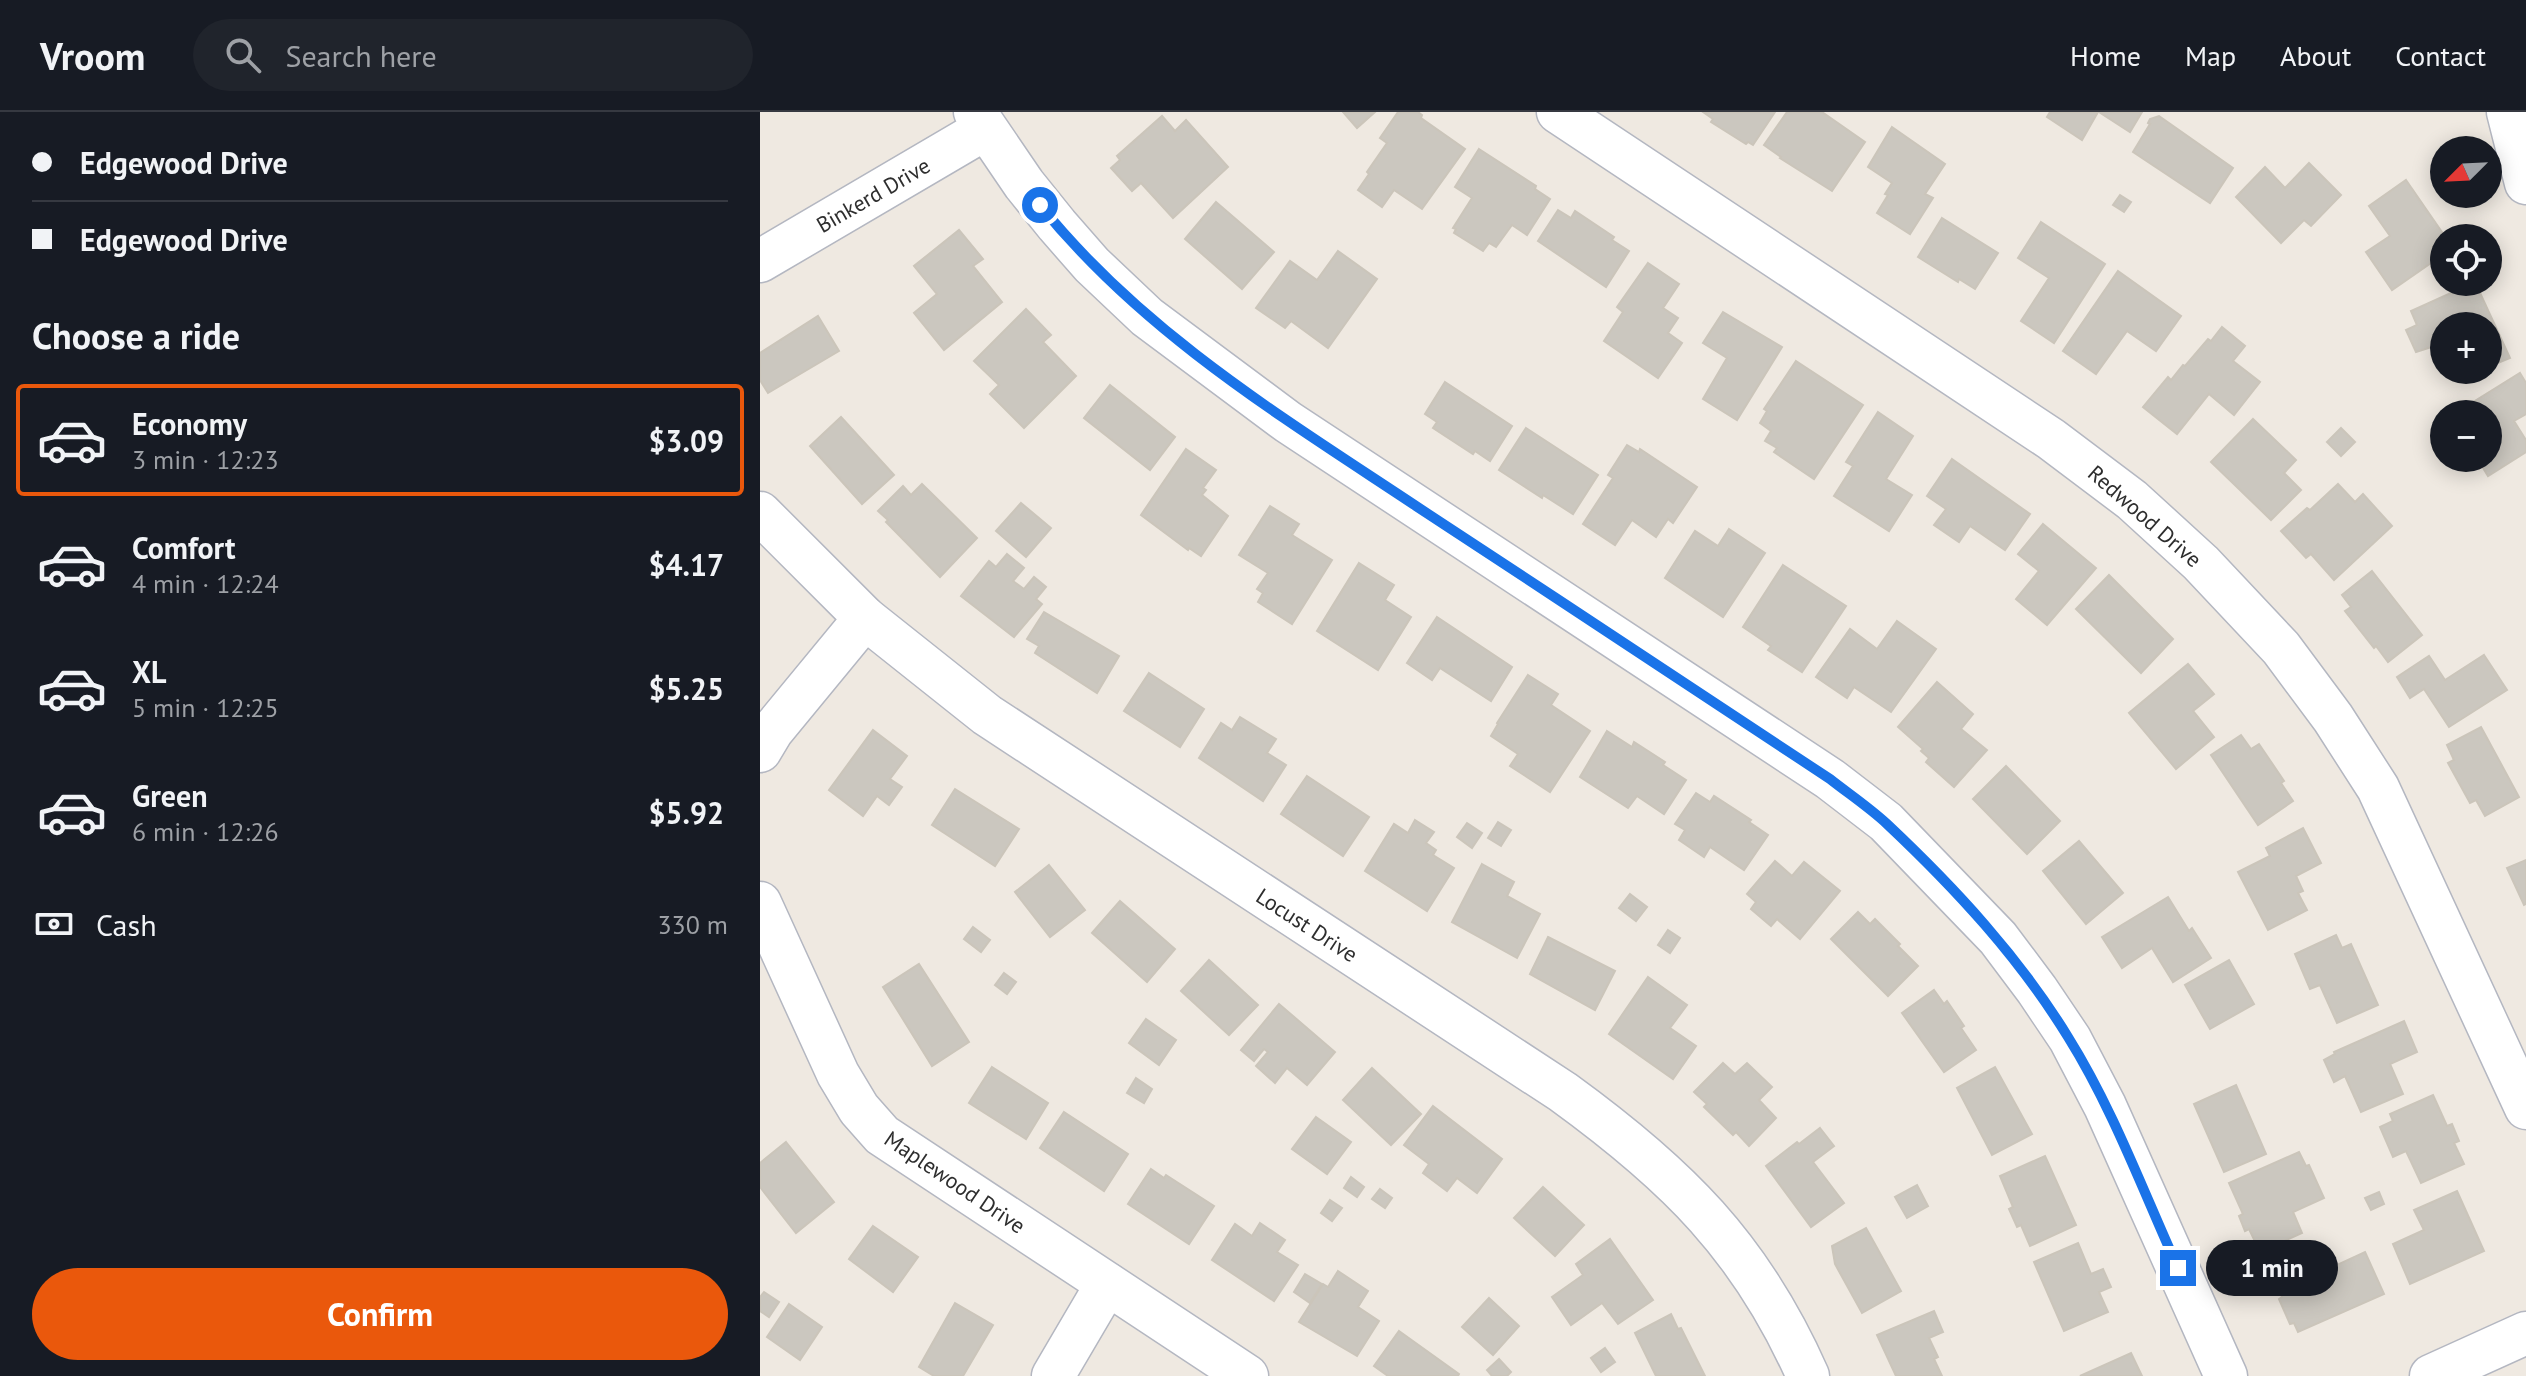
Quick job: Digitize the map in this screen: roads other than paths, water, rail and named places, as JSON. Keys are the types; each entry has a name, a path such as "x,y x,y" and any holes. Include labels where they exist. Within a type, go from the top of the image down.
{"street":[{"name":"Redwood Drive","path":"1558,112 2051,439 2132,500 2201,563 2281,648 2333,718 2378,788 2526,1108"},
{"path":"2508,112 2526,183"},
{"path":"980,121 1065,235 1136,307 1172,336 1288,422 1818,772 1886,822 1998,938 2070,1039 2105,1106 2226,1376"},
{"name":"Binkerd Drive","path":"760,261 980,121"},
{"name":"Locust Drive","path":"760,513 865,618 987,715 1550,1083 1617,1131 1695,1201 1735,1248 1790,1334 1808,1376"},
{"path":"760,751 772,731 865,618"},
{"name":"Maplewood Drive","path":"760,903 838,1074 859,1109 882,1135 1247,1376"},
{"path":"1053,1376 1107,1284"},
{"path":"2435,1375 2526,1333"}]}
